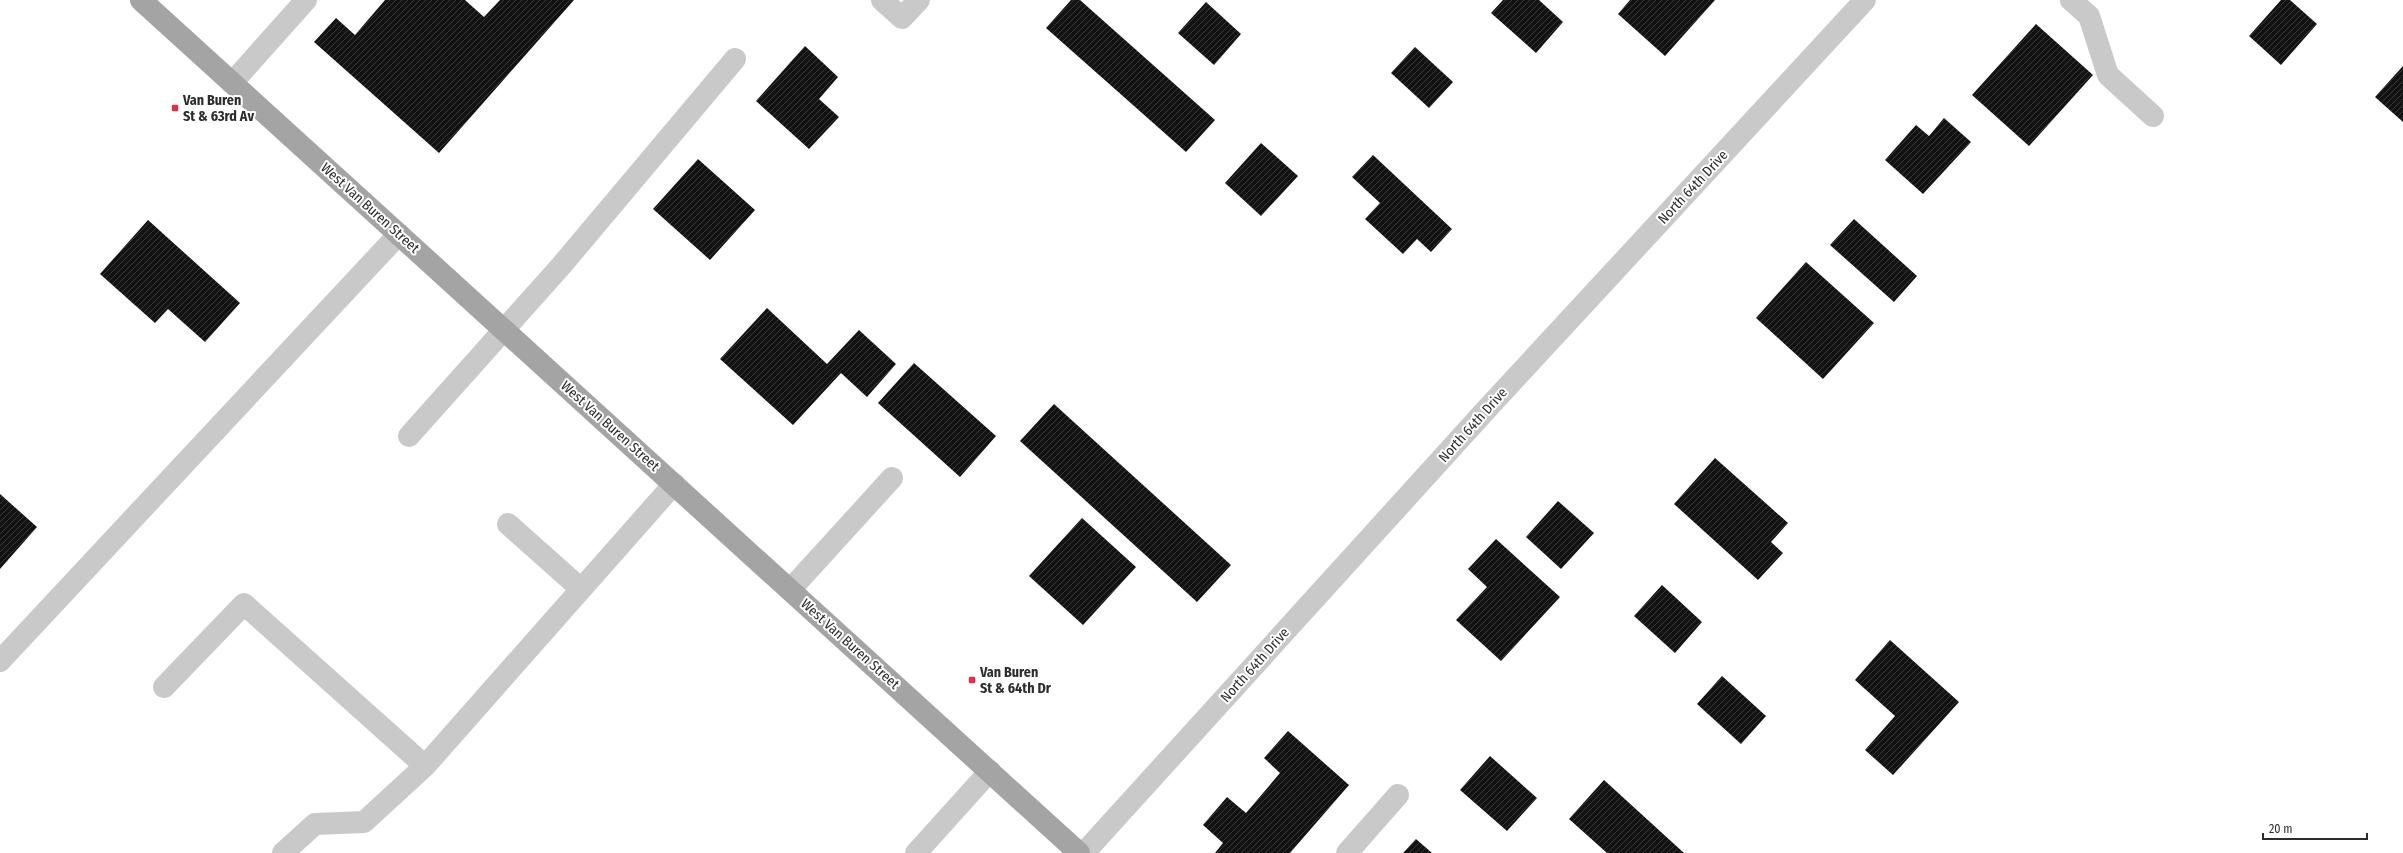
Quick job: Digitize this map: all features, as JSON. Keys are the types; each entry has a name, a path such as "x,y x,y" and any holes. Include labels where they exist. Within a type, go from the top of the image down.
{"main road":[{"name":"West Van Buren Street","path":"141,0 1079,853"}],"street":[{"path":"232,83 306,0"},
{"path":"882,0 902,18 919,0"},
{"name":"North 64th Drive","path":"1084,853 1485,411 1865,0"},
{"path":"2071,0 2089,16 2108,75 2153,116"},
{"path":"409,436 566,260 735,59"},
{"path":"0,661 399,234"},
{"path":"790,590 892,478"},
{"path":"283,853 315,824 364,822 425,766 674,484"},
{"path":"508,524 580,589"},
{"path":"164,687 244,604 425,766"},
{"path":"916,853 990,771"},
{"path":"1347,853 1398,795"}],"building":[{"path":"385,0 465,0 484,17 500,0 574,0 439,153 314,42 336,18 355,35"},
{"path":"1071,0 1080,0 1215,120 1186,152 1046,28"},
{"path":"1503,0 1539,0 1563,22 1536,53 1491,13"},
{"path":"1630,0 1715,0 1665,56 1618,14"},
{"path":"2281,0 2290,0 2317,24 2281,65 2249,36"},
{"path":"1206,2 1241,34 1214,65 1178,33"},
{"path":"2036,24 2093,75 2029,146 1972,95"},
{"path":"805,46 838,77 819,99 839,117 809,149 756,101"},
{"path":"1415,47 1453,82 1429,108 1391,73"},
{"path":"2403,66 2403,122 2375,97"},
{"path":"1944,118 1971,142 1923,194 1885,160 1916,125 1929,136"},
{"path":"1261,143 1298,176 1261,216 1225,183"},
{"path":"1373,155 1452,229 1431,252 1417,239 1403,254 1365,219 1380,203 1352,177"},
{"path":"698,159 755,210 710,260 653,209"},
{"path":"1854,219 1917,276 1894,302 1830,245"},
{"path":"148,220 240,303 205,342 168,309 155,323 100,274"},
{"path":"1806,262 1874,323 1823,379 1756,318"},
{"path":"767,308 827,364 859,330 896,364 867,397 841,373 793,425 720,359"},
{"path":"914,363 996,436 960,477 878,403"},
{"path":"1054,404 1231,565 1197,602 1020,441"},
{"path":"1715,458 1788,523 1771,542 1783,553 1758,580 1674,504"},
{"path":"0,494 37,527 0,569"},
{"path":"1558,501 1594,533 1561,569 1526,537"},
{"path":"1082,518 1136,567 1083,625 1029,576"},
{"path":"1496,539 1560,597 1501,661 1456,620 1487,587 1468,569"},
{"path":"1662,585 1702,622 1675,653 1634,616"},
{"path":"1890,640 1959,702 1893,775 1865,750 1895,716 1855,680"},
{"path":"1722,676 1766,716 1741,744 1697,704"},
{"path":"1288,731 1349,785 1290,853 1215,853 1223,843 1203,825 1227,797 1246,813 1280,773 1264,758"},
{"path":"1490,756 1537,798 1507,831 1460,790"},
{"path":"1604,780 1684,853 1607,853 1569,819"},
{"path":"1416,839 1432,853 1403,853"}],"place":[{"name":"Van Buren St & 63rd Av","path":"175,108"},
{"name":"Van Buren St & 64th Dr","path":"972,680"}]}
